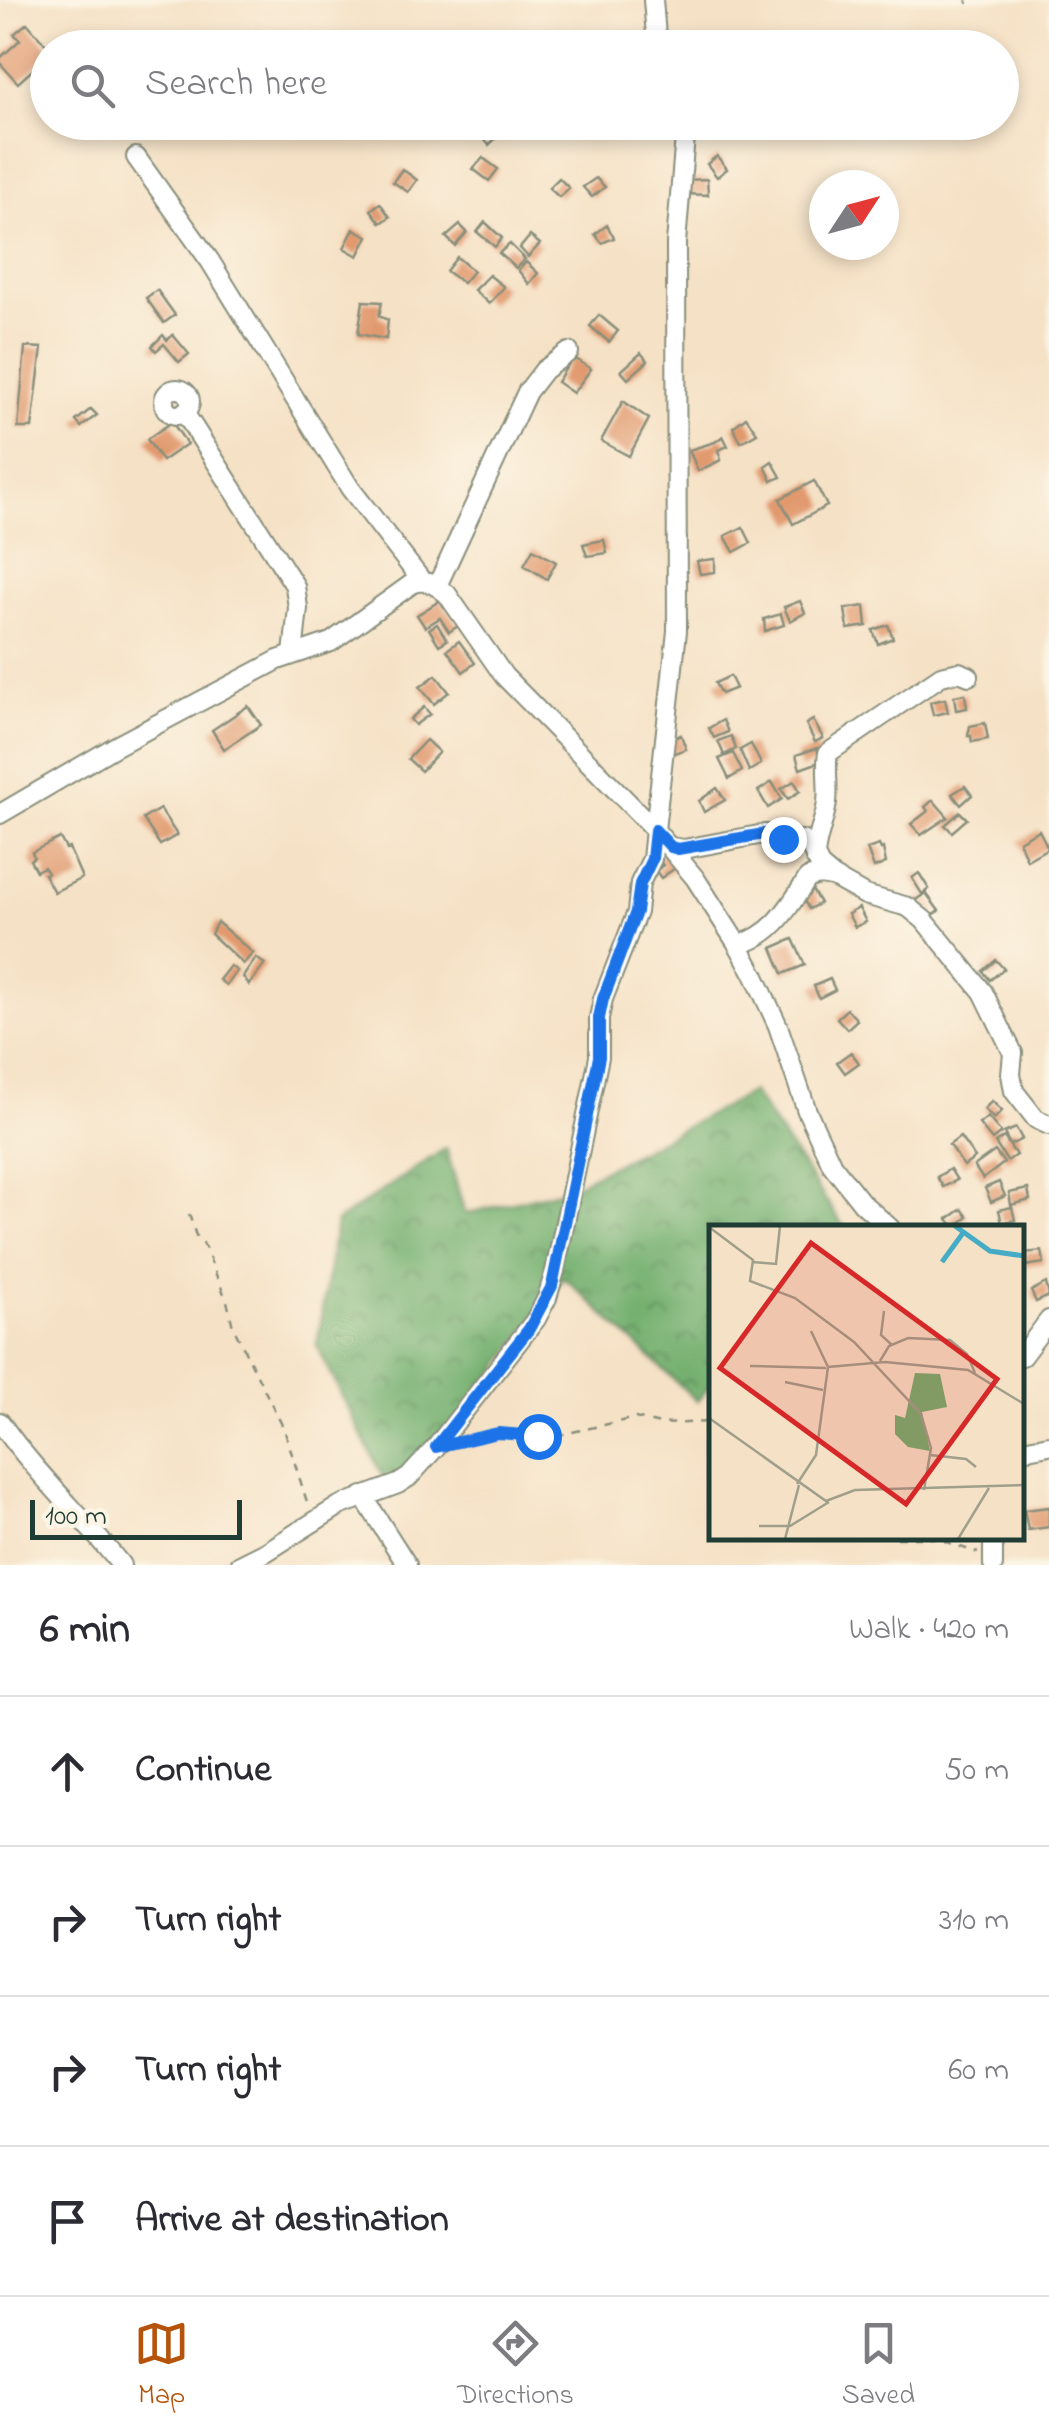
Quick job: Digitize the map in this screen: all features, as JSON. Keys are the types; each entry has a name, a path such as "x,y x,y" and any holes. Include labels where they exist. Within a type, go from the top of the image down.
{"street":[{"path":"653,0 656,30"},
{"path":"240,1565 318,1518 409,1476 529,1329 552,1286 599,1057 603,999 636,912 640,884 652,859 676,631 676,262 685,140"},
{"path":"136,157 210,261 350,488 429,583 446,594 504,676 655,830 695,878 738,945 778,1026 807,1111 832,1165 862,1204 886,1225"},
{"path":"429,583 526,392 544,370 569,352"},
{"path":"184,412 294,586 298,608 293,654"},
{"path":"0,814 116,746 293,654 331,642 406,587 429,583"},
{"path":"815,858 828,799 828,753 941,676 959,672 969,676"},
{"path":"671,847 684,849 764,834 776,834 787,841 806,841 820,866 833,877 865,895 908,907 924,920 983,992 1014,1053 1014,1091 1036,1119 1049,1125"},
{"path":"738,945 764,934 796,900 808,878 833,877"},
{"path":"1024,1338 1046,1323"},
{"path":"1024,1353 1046,1323"},
{"path":"0,1422 23,1455 89,1524 121,1565"},
{"path":"1024,1450 1049,1445"},
{"path":"363,1496 407,1565"}],"path":[{"path":"189,1214 227,1301 233,1326 284,1429 308,1504 318,1518"},
{"path":"436,1447 498,1433 554,1436 635,1418 660,1424 709,1422"},
{"path":"943,1540 993,1553"}],"green space":[{"path":"752,1092 843,1225 709,1225 709,1386 697,1401 564,1277 452,1432 387,1485 317,1346 336,1222 446,1148 465,1214 567,1189"}],"building":[{"path":"27,23 33,30 30,30 30,72 18,83 0,63 0,58 20,40 14,34"},
{"path":"717,156 727,169 717,177 707,164"},
{"path":"483,158 498,169 489,181 473,169"},
{"path":"402,169 417,180 408,192 393,182"},
{"path":"559,178 569,188 559,197 549,188"},
{"path":"596,178 605,187 592,197 583,187"},
{"path":"707,179 708,195 685,194 687,180"},
{"path":"380,203 390,217 381,223 371,210"},
{"path":"485,222 502,238 495,247 477,232"},
{"path":"460,225 467,232 455,246 446,237"},
{"path":"607,225 614,238 602,243 595,234"},
{"path":"354,229 368,236 358,256 344,248"},
{"path":"530,236 540,244 528,257 520,248"},
{"path":"510,244 525,259 516,268 499,253"},
{"path":"457,257 473,271 463,283 446,271"},
{"path":"526,262 538,273 529,284 518,270"},
{"path":"489,275 504,287 489,304 474,290"},
{"path":"157,290 175,315 164,323 146,298"},
{"path":"363,301 382,302 379,316 388,320 386,339 358,334"},
{"path":"599,315 618,331 609,342 590,326"},
{"path":"163,335 167,340 173,335 189,354 179,362 164,344 156,351 152,346"},
{"path":"25,347 42,348 32,428 18,428"},
{"path":"641,353 648,361 628,379 621,371"},
{"path":"573,357 591,369 573,393 557,382"},
{"path":"623,401 649,419 629,456 601,441"},
{"path":"91,409 97,415 81,427 76,421"},
{"path":"746,417 757,433 741,442 733,427"},
{"path":"172,422 187,444 162,461 147,439"},
{"path":"723,436 728,446 718,450 721,460 698,471 689,450"},
{"path":"772,461 781,477 772,481 765,466"},
{"path":"814,481 827,506 793,524 780,499"},
{"path":"743,527 751,543 734,552 725,536"},
{"path":"604,540 607,553 587,556 583,544"},
{"path":"533,549 556,562 547,579 524,565"},
{"path":"715,559 715,572 700,574 697,561"},
{"path":"441,600 458,626 449,632 440,618 425,627 417,615"},
{"path":"800,601 805,613 790,621 784,607"},
{"path":"865,606 867,626 848,629 845,609"},
{"path":"781,614 784,625 765,631 764,619"},
{"path":"437,624 447,640 439,645 429,629"},
{"path":"888,625 893,638 878,644 873,630"},
{"path":"459,641 475,663 463,672 447,650"},
{"path":"436,675 449,692 434,704 420,687"},
{"path":"730,676 736,688 721,694 715,683"},
{"path":"965,694 967,708 956,710 954,696"},
{"path":"945,699 948,712 933,715 930,702"},
{"path":"248,706 261,725 224,749 212,730"},
{"path":"424,707 430,714 415,725 410,719"},
{"path":"723,720 728,732 714,738 709,728"},
{"path":"813,720 823,738 815,742 806,724"},
{"path":"985,723 988,739 972,742 968,736 970,726"},
{"path":"681,735 686,749 669,755 669,740"},
{"path":"731,736 736,749 724,755 718,741"},
{"path":"426,740 439,752 421,771 408,759"},
{"path":"751,744 761,764 749,771 740,750"},
{"path":"817,748 822,761 800,769 796,755"},
{"path":"733,753 742,771 729,779 719,759"},
{"path":"794,781 800,791 788,799 781,789"},
{"path":"772,782 782,799 768,808 758,791"},
{"path":"965,786 972,795 961,805 952,794"},
{"path":"717,788 725,800 704,812 699,801"},
{"path":"933,800 948,817 921,835 911,824 928,811 925,807"},
{"path":"160,809 177,835 160,845 143,819"},
{"path":"960,812 967,819 952,832 945,825"},
{"path":"1039,830 1048,848 1027,860 1019,841"},
{"path":"60,838 69,848 82,878 54,892 44,867 36,871 30,860 34,857 32,852"},
{"path":"879,845 886,863 874,868 867,849"},
{"path":"665,851 678,866 661,878 656,871 663,865 657,858"},
{"path":"919,873 929,889 922,894 912,878"},
{"path":"812,890 820,903 809,909 801,896"},
{"path":"926,893 939,911 927,919 914,901"},
{"path":"859,908 866,922 855,927 848,914"},
{"path":"217,922 253,953 243,964 211,934"},
{"path":"793,939 805,965 783,974 772,948"},
{"path":"256,958 265,964 249,985 243,977"},
{"path":"996,960 1004,969 990,980 983,971"},
{"path":"230,966 237,971 226,985 219,980"},
{"path":"830,979 835,990 819,998 814,986"},
{"path":"847,1009 857,1020 847,1029 837,1018"},
{"path":"851,1052 859,1063 845,1073 837,1062"},
{"path":"992,1101 1002,1111 994,1119 984,1109"},
{"path":"988,1117 1001,1133 992,1140 979,1124"},
{"path":"1016,1128 1022,1139 1010,1145 1004,1133"},
{"path":"960,1137 975,1158 964,1166 949,1145"},
{"path":"1004,1137 1016,1155 1007,1161 995,1143"},
{"path":"995,1151 1004,1163 983,1179 974,1166"},
{"path":"950,1169 957,1180 943,1187 937,1177"},
{"path":"999,1182 1005,1196 991,1202 985,1188"},
{"path":"1028,1189 1030,1200 1011,1205 1009,1193"},
{"path":"1012,1207 1015,1220 1002,1223 999,1210"},
{"path":"962,1209 968,1217 958,1225 948,1219"},
{"path":"1042,1251 1044,1263 1025,1266 1024,1253"},
{"path":"1046,1283 1049,1296 1036,1302 1031,1291"},
{"path":"1049,1507 1049,1527 1028,1530 1024,1510"}],"route":[{"path":"538,1436 498,1433 436,1447 529,1329 552,1286 599,1057 603,999 636,912 640,884 652,859 655,830 678,849 764,834 776,834 783,839"}]}
